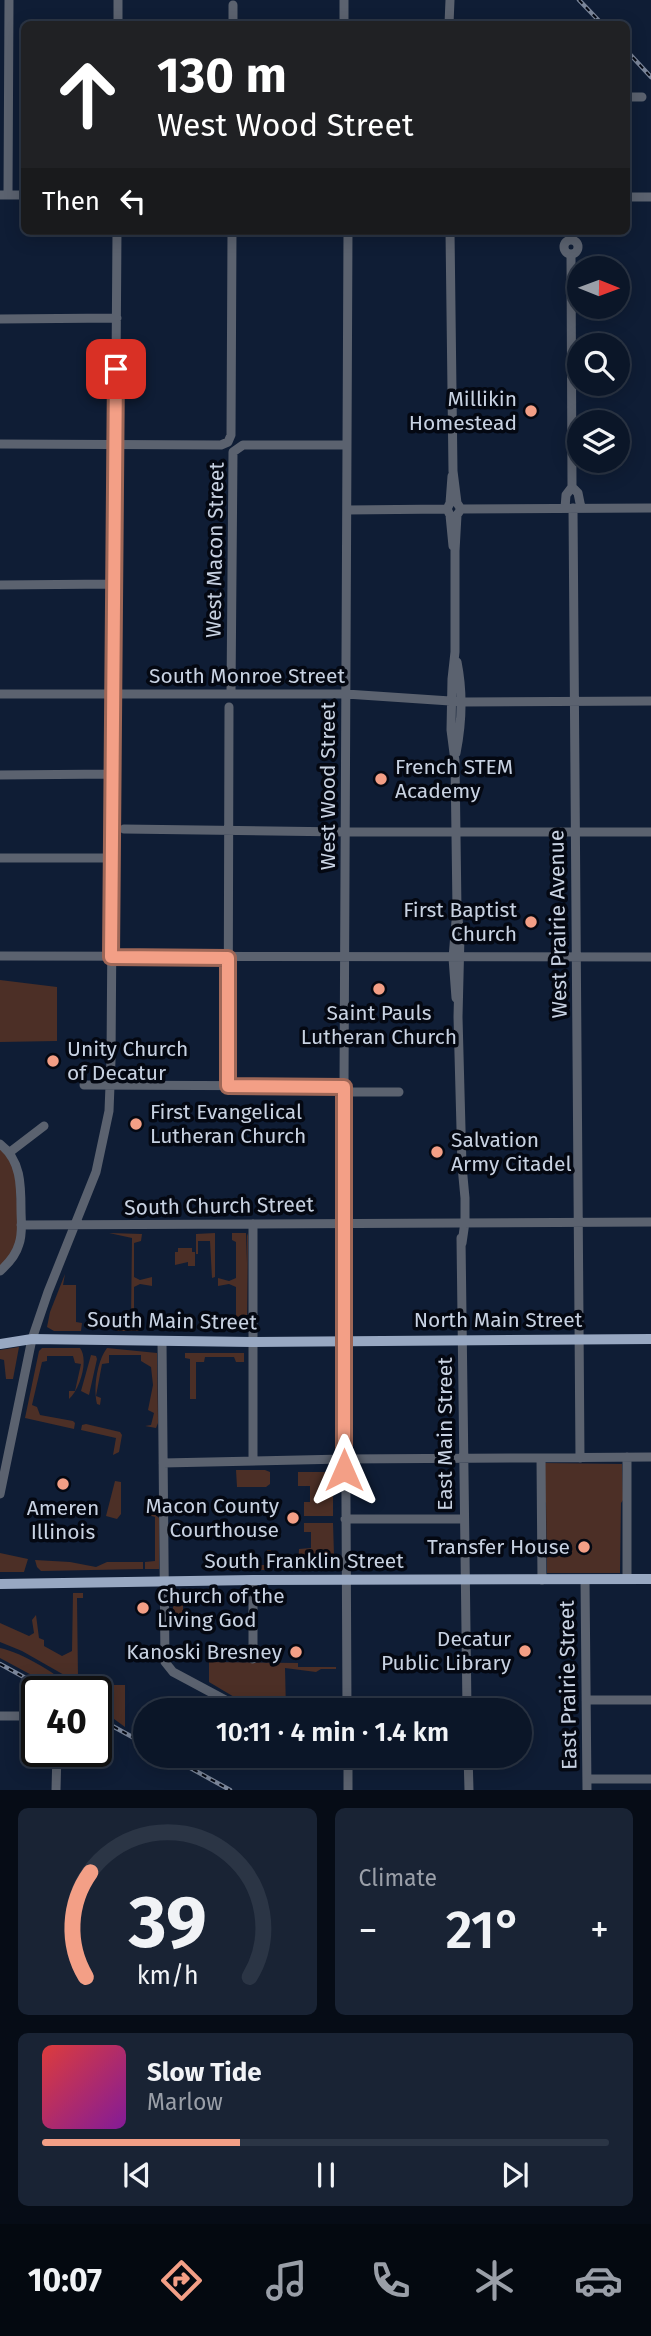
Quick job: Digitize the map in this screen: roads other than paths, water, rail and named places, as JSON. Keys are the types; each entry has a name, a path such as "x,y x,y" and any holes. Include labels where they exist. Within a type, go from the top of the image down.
{"main road":[{"name":"South Main Street","path":"0,1344 32,1339 252,1342 344,1340"},
{"name":"North Main Street","path":"344,1340 651,1339"},
{"name":"South Franklin Street","path":"0,1584 651,1579"}],"street":[{"path":"4,195 9,0"},
{"path":"118,0 118,21"},
{"path":"344,21 345,0"},
{"path":"450,0 450,21"},
{"path":"233,5 233,21"},
{"path":"630,97 642,97"},
{"path":"630,197 651,197"},
{"path":"0,1494 32,1339 96,1172 109,1111 117,235"},
{"name":"West Macon Street","path":"231,693 232,235"},
{"name":"West Wood Street","path":"348,235 344,1089 344,1459 348,1698"},
{"name":"East Main Street","path":"450,235 454,509 458,533 454,551 455,652 460,680 456,701 460,730 454,761 457,910 454,984 458,1017 462,1166 467,1698"},
{"path":"571,255 572,487 580,498 573,508"},
{"path":"0,319 117,318"},
{"path":"0,444 347,445"},
{"path":"572,487 566,495 573,508"},
{"name":"West Prairie Avenue","path":"573,508 579,1339"},
{"path":"347,510 651,508"},
{"path":"0,585 114,584"},
{"name":"South Monroe Street","path":"0,694 346,694 456,701 651,701"},
{"path":"228,1086 229,707"},
{"path":"0,775 113,774"},
{"path":"124,829 456,833 651,832"},
{"path":"0,858 112,858"},
{"path":"0,956 651,957"},
{"path":"84,1085 228,1086 399,1092"},
{"path":"10,1152 44,1126"},
{"path":"0,1144 10,1152 19,1174 21,1226 19,1244 9,1262 0,1271"},
{"name":"South Church Street","path":"21,1226 651,1222"},
{"path":"253,1224 253,1461"},
{"path":"579,1339 580,1458"},
{"path":"162,1341 164,1655 167,1668 222,1698"},
{"path":"627,1457 627,1580"},
{"path":"163,1463 651,1457"},
{"path":"541,1458 542,1580"},
{"path":"345,1519 464,1519"},
{"path":"253,1580 253,1659"},
{"name":"East Prairie Street","path":"585,1580 587,1790"},
{"path":"586,1700 651,1700"},
{"path":"0,1716 21,1716"},
{"path":"56,1790 57,1767"},
{"path":"348,1768 348,1790"},
{"path":"468,1768 468,1790"},
{"path":"587,1779 651,1779"}],"railway":[{"path":"579,0 599,21"},
{"path":"630,54 651,77"},
{"path":"0,1664 22,1676"},
{"path":"112,1726 133,1737"},
{"path":"190,1768 230,1790"}],"place":[{"name":"Millikin Homestead","path":"531,411"},
{"name":"French STEM Academy","path":"381,779"},
{"name":"First Baptist Church","path":"531,922"},
{"name":"Saint Pauls Lutheran Church","path":"379,989"},
{"name":"Unity Church of Decatur","path":"53,1061"},
{"name":"First Evangelical Lutheran Church","path":"136,1124"},
{"name":"Salvation Army Citadel","path":"437,1152"},
{"name":"Ameren Illinois","path":"63,1484"},
{"name":"Macon County Courthouse","path":"293,1518"},
{"name":"Transfer House","path":"584,1547"},
{"name":"Church of the Living God","path":"143,1608"},
{"name":"Decatur Public Library","path":"525,1651"},
{"name":"Kanoski Bresney","path":"296,1652"}]}
